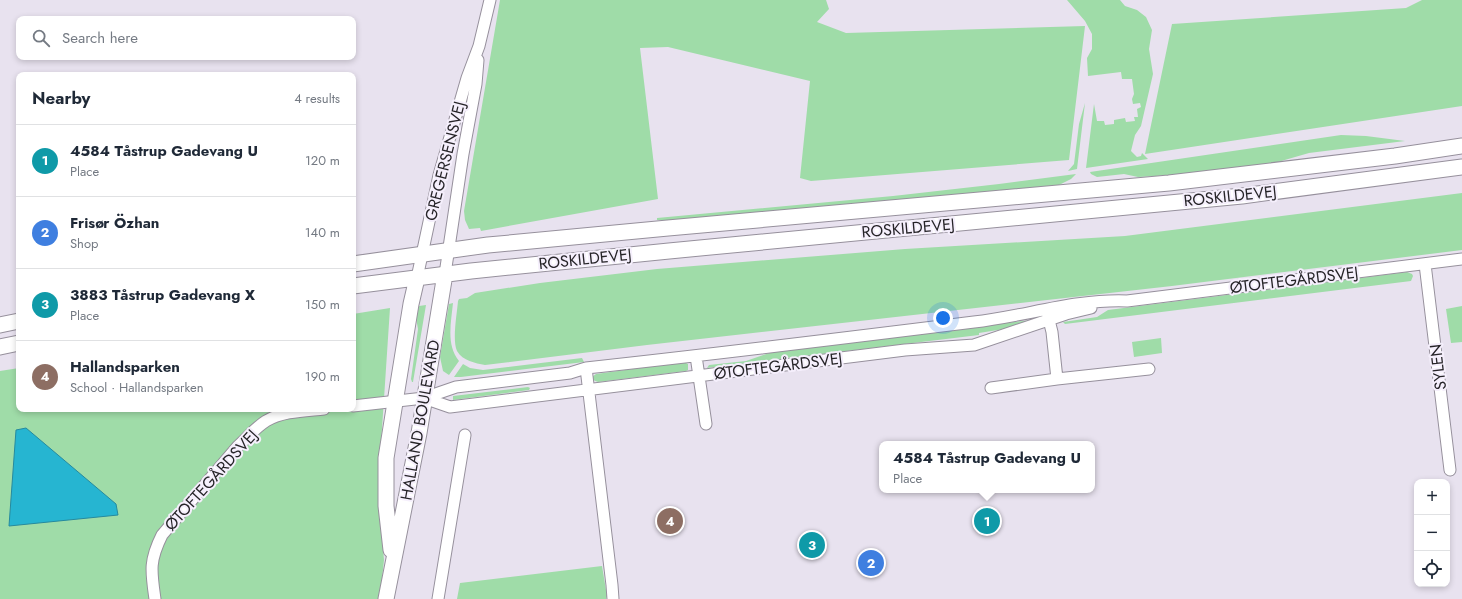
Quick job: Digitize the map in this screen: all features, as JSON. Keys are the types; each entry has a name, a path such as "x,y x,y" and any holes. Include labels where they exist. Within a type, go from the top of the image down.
{"main road":[{"name":"ROSKILDEVEJ","path":"356,264 449,250 660,229 1169,183 1387,157 1462,146"},
{"name":"ROSKILDEVEJ","path":"356,286 445,274 677,250 1242,196 1462,167"},
{"name":"HALLAND BOULEVARD","path":"386,599 419,433 445,274"},
{"name":"HALLAND BOULEVARD","path":"392,565 386,506 386,458 411,304 417,278"},
{"path":"0,324 16,321"},
{"path":"0,347 16,344"}],"street":[{"name":"GREGERSENSVEJ","path":"417,278 439,175 467,78 479,46 490,0"},
{"name":"GREGERSENSVEJ","path":"445,274 463,154 476,84 479,46"},
{"name":"ØTOFTEGÅRDSVEJ","path":"356,406 424,398 451,388 570,373 586,368 1047,314 1116,305 1127,300 1462,259"},
{"name":"SYLEN","path":"1425,264 1450,470"},
{"name":"ØTOFTEGÅRDSVEJ","path":"424,398 450,407 905,350 974,345 1012,333 1047,314"},
{"path":"1047,314 1052,332 1057,379"},
{"path":"696,356 706,424"},
{"path":"586,368 612,577 613,599"},
{"path":"991,388 1149,369"},
{"name":"ØTOFTEGÅRDSVEJ","path":"155,599 151,571 154,550 162,535 238,446 252,433 267,421 290,413 298,412"},
{"path":"438,599 465,435"}],"green space":[{"path":"500,0 826,0 829,9 817,22 846,33 1085,26 1069,160 811,181 800,178 810,81 668,47 640,48 658,199 481,231 480,228 469,229 465,220 464,211"},
{"path":"1067,0 1120,0 1125,6 1137,10 1146,17 1152,30 1149,49 1153,74 1141,126 1135,135 1131,151 1137,157 1141,156 1142,153 1148,159 1086,168 1094,104 1097,121 1104,121 1105,125 1114,124 1114,120 1125,118 1126,122 1135,121 1134,117 1138,117 1137,109 1141,107 1140,103 1133,104 1132,99 1134,94 1132,79 1122,79 1121,72 1088,76 1087,58 1092,49 1092,34 1085,21"},
{"path":"1422,0 1462,0 1462,106 1145,154 1172,24 1406,8"},
{"path":"1085,103 1077,169 1068,171 1074,164 1079,124"},
{"path":"1341,135 1366,136 1405,141 1309,153 1267,165 1173,175 1138,177 1124,174 1097,177 1090,172"},
{"path":"1076,174 1071,179 1057,186 683,221 657,220 657,218 893,196"},
{"path":"1462,193 1462,250 1172,286 647,345 485,365 462,357 457,351 455,340 455,327 459,299 467,298 475,293 540,283 657,269 905,249 1125,236"},
{"path":"1407,272 1413,276 1411,281 1065,324 1063,322 1097,317 1108,310"},
{"path":"453,303 450,334 452,348 459,361 449,375 443,371 440,357 449,304"},
{"path":"426,305 412,382 411,379 418,329 416,318 419,306"},
{"path":"1462,306 1462,342 1451,343 1446,309"},
{"path":"390,308 378,489 384,560 380,599 0,599 0,371 16,368 16,412 356,412 356,314"},
{"path":"1032,320 1004,329 979,333 979,335 707,368 709,365 746,361 772,352 1004,322"},
{"path":"1161,338 1162,353 1134,357 1132,342"},
{"path":"582,358 584,362 454,377 463,364 470,368 483,370"},
{"path":"684,362 688,364 688,370 686,371 598,382 593,380 592,377 596,374"},
{"path":"528,387 530,388 529,390 453,400 453,396"},
{"path":"602,566 607,596 606,599 457,599 460,583"}],"water":[{"path":"26,428 116,504 118,515 9,526 16,430"}],"place":[{"name":"Hallandsparken","path":"670,521"},
{"name":"4584 Tåstrup Gadevang U","path":"987,521"},
{"name":"3883 Tåstrup Gadevang X","path":"812,545"},
{"name":"Frisør Özhan","path":"871,563"}]}
